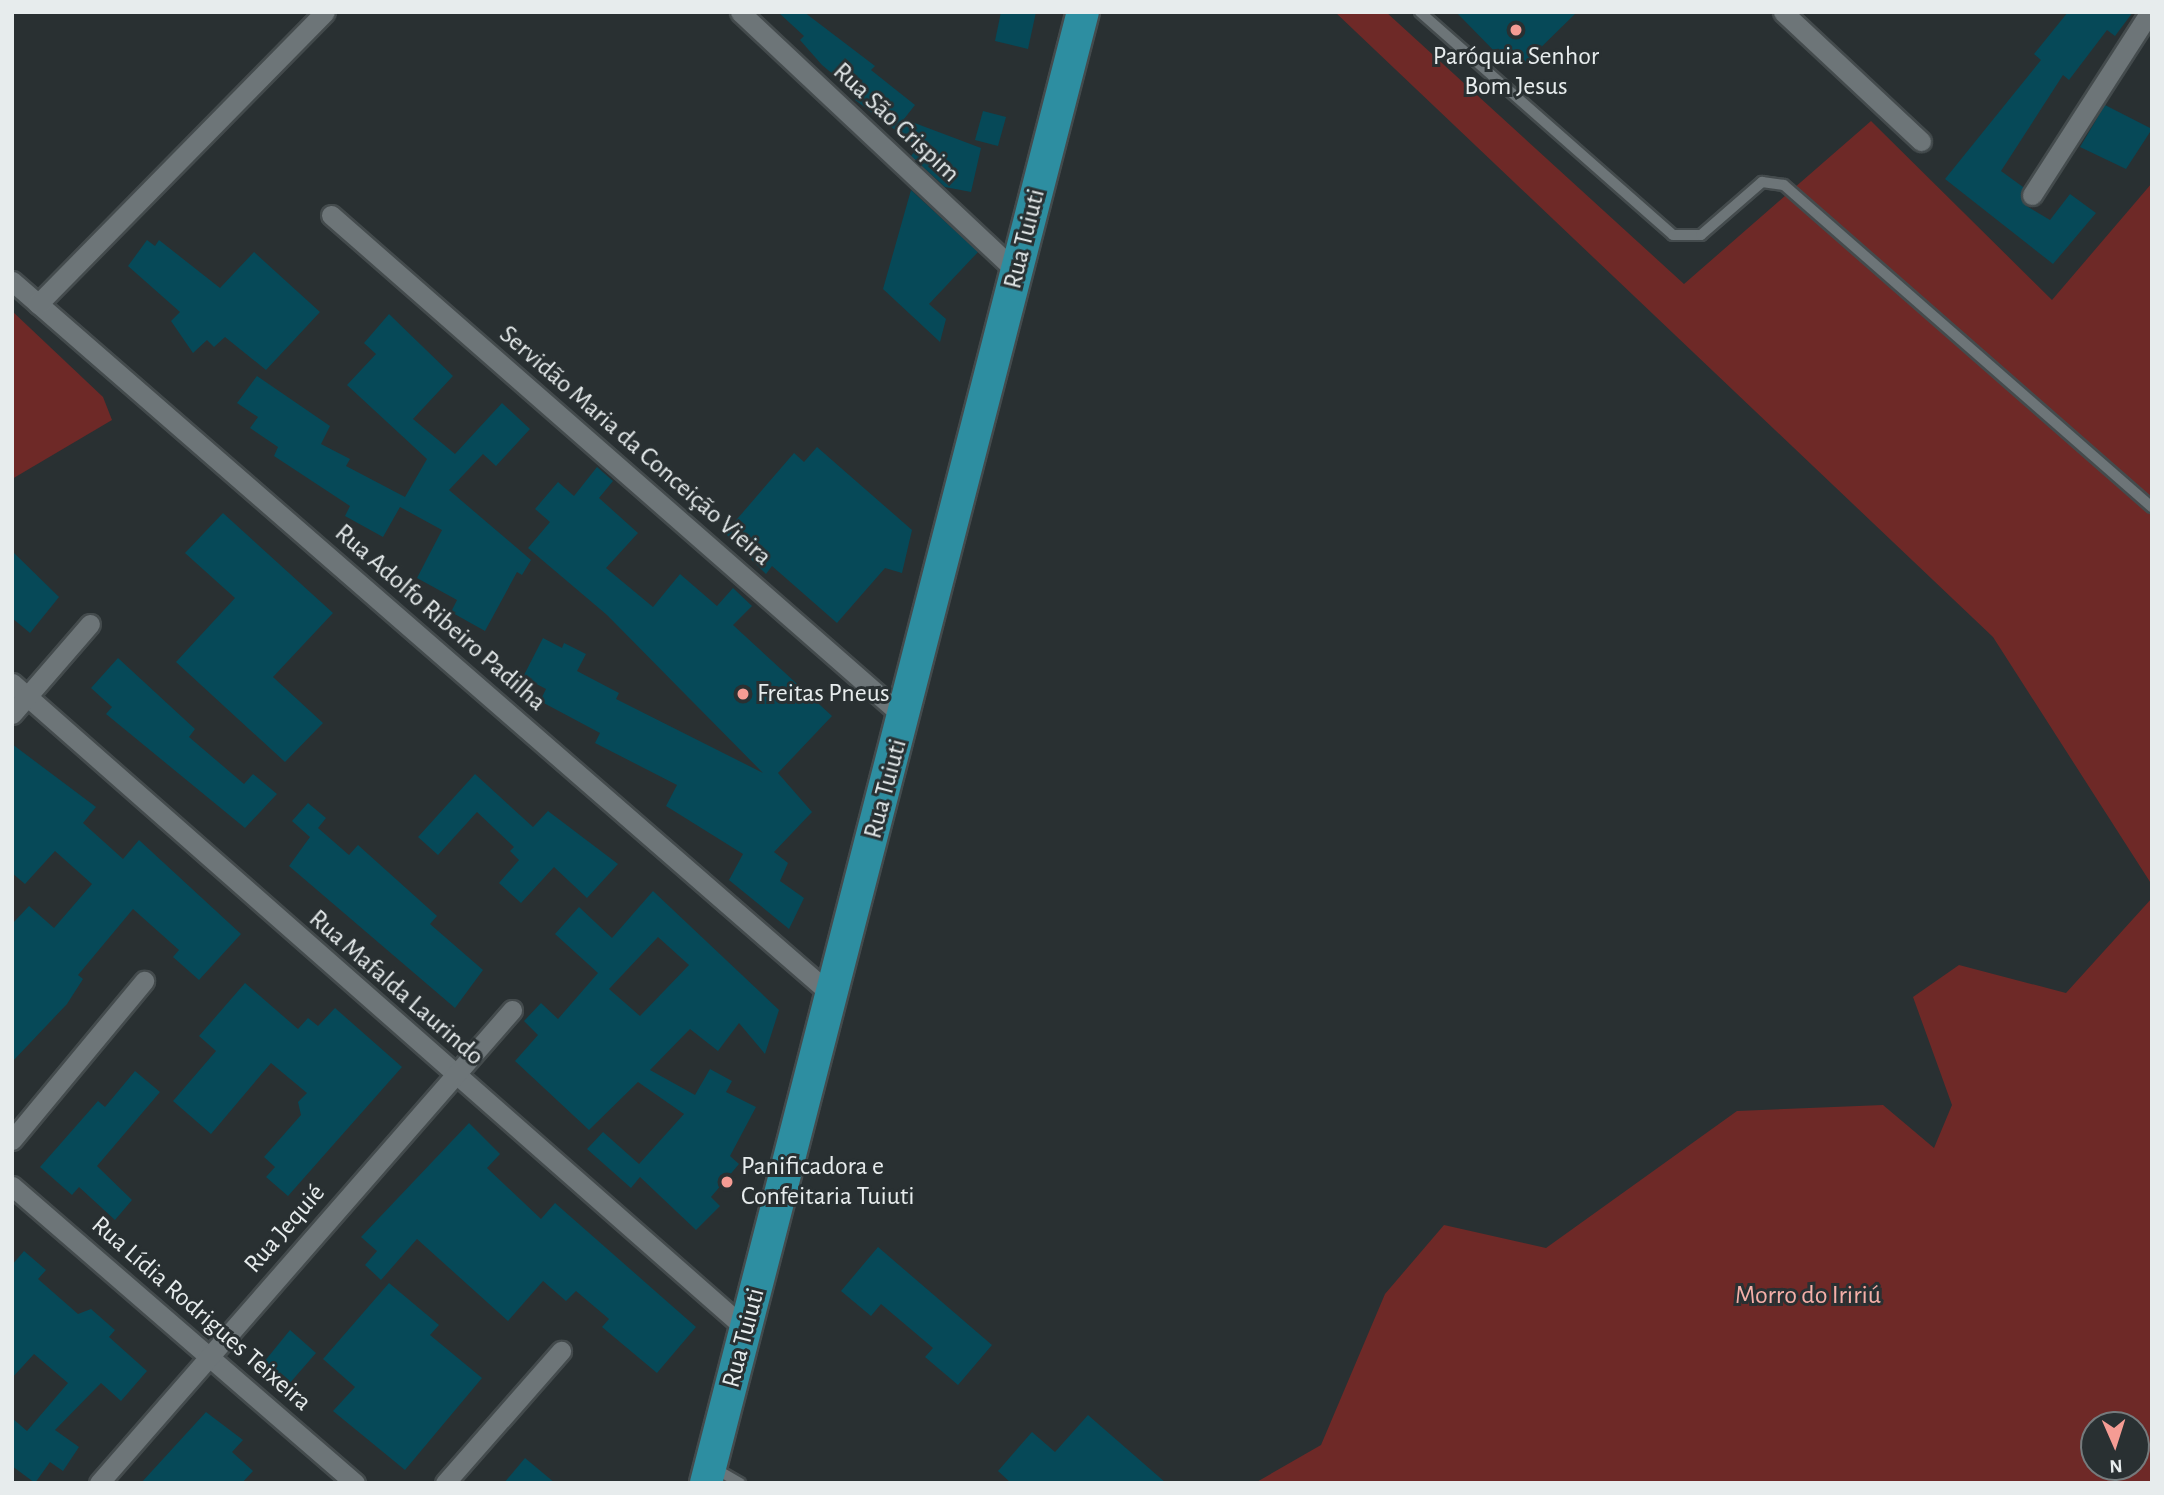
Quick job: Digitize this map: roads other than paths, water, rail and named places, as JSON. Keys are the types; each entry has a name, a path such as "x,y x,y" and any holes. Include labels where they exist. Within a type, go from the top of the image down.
{"main road":[{"name":"Rua Tuiuti","path":"726,1479 747,1330 1083,12"}],"street":[{"path":"38,304 325,12"},
{"name":"Rua São Crispim","path":"740,12 1017,272"},
{"path":"1783,12 1921,141"},
{"path":"2032,195 2150,12"},
{"name":"Servidão Maria da Conceição Vieira","path":"331,215 905,718"},
{"name":"Rua Adolfo Ribeiro Padilha","path":"12,281 832,995"},
{"path":"12,714 90,624"},
{"name":"Rua Mafalda Laurindo","path":"12,683 454,1075 747,1330"},
{"path":"12,1140 144,982"},
{"name":"Rua Jequié","path":"99,1483 512,1010"},
{"name":"Rua Lídia Rodrigues Teixeira","path":"12,1186 355,1483"},
{"path":"445,1483 561,1351"}],"lane":[{"path":"1420,12 1673,235 1701,235 1762,182 1784,185 2152,507"}],"place":[{"name":"Paróquia Senhor Bom Jesus","path":"1516,30"},
{"name":"Freitas Pneus","path":"743,694"},
{"name":"Panificadora e Confeitaria Tuiuti","path":"727,1182"}],"park label":[{"name":"Morro do Iririú","path":"1808,1296"}]}
